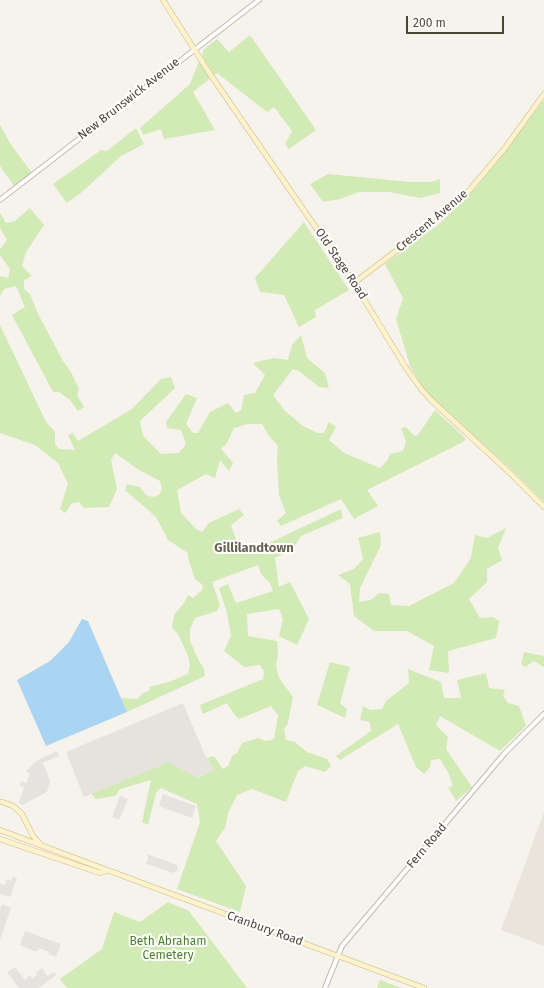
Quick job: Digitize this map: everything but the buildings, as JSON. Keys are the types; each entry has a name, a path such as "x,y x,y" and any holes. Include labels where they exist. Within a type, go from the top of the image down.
{"main road":[{"name":"Old Stage Road","path":"163,0 194,49 354,283 422,390 544,507"},
{"name":"Crescent Avenue","path":"354,283 434,222 468,192 505,148 544,94"},
{"path":"2,802 18,809 33,836 42,846"},
{"name":"Cranbury Road","path":"0,830 101,867 106,871 424,988"},
{"name":"Cranbury Road","path":"0,839 100,873 106,871"}],"street":[{"name":"New Brunswick Avenue","path":"0,200 259,0"},
{"name":"Fern Road","path":"325,988 337,955 351,935 504,754 544,714"}],"shaded area":[{"path":"183,703 204,753 214,770 196,778 169,762 84,797 66,752"},
{"path":"57,751 59,756 43,763 50,781 47,792 22,805 19,803 24,787 20,786 21,781 26,783 30,774 26,771 36,761"},
{"path":"163,794 196,806 192,818 159,806"},
{"path":"120,796 128,799 119,820 112,817"},
{"path":"544,812 544,946 501,930"},
{"path":"147,854 177,865 178,870 173,873 145,863 148,860"},
{"path":"13,876 17,878 10,897 0,894 0,883 5,885 7,879 12,881"},
{"path":"2,904 11,908 0,940 0,910"},
{"path":"25,931 61,944 56,957 39,948 38,951 34,951 20,945"},
{"path":"15,967 25,980 30,975 32,978 37,975 36,972 42,968 47,976 54,972 56,975 39,988 19,988 7,972"}],"green space":[{"path":"250,35 316,130 289,149 285,144 292,131 274,107 267,112 217,73 193,92 215,130 164,139 161,129 143,135 140,128 190,84 204,49 217,39 229,52"},
{"path":"544,100 544,502 512,470 433,399 423,388 410,366 396,319 403,298 385,264 438,225 476,188"},
{"path":"0,125 10,143 32,173 15,187 0,166"},
{"path":"136,128 144,144 121,156 82,192 67,203 53,184 101,150 107,151"},
{"path":"328,174 410,182 431,182 440,179 440,193 420,198 389,192 359,192 340,199 323,202 310,184"},
{"path":"30,208 44,225 26,252 22,266 32,276 24,280 24,289 30,294 38,314 79,389 77,395 84,407 78,411 70,400 59,392 53,392 12,315 25,307 16,286 4,289 0,296 0,276 8,278 10,269 0,255 0,249 7,240 0,228 0,213 6,223 15,221"},
{"path":"304,222 349,290 315,310 316,317 299,327 284,295 260,292 255,278"},
{"path":"0,325 46,422 55,432 55,444 59,449 75,450 68,435 73,433 78,441 132,409 161,379 171,377 175,388 140,421 143,436 161,454 179,453 186,444 181,430 167,428 166,422 186,394 197,398 186,424 193,433 198,433 210,412 228,403 236,413 241,410 244,395 255,393 265,375 253,363 274,358 288,360 292,345 301,335 307,358 325,373 329,388 319,387 299,371 293,369 273,395 285,411 303,426 318,433 324,433 329,422 336,427 329,440 344,453 380,468 387,461 390,454 403,451 406,442 401,428 406,427 413,435 417,436 435,410 466,439 463,442 367,490 378,506 354,519 341,499 281,526 277,521 286,513 279,495 277,459 278,446 269,436 262,424 248,424 234,428 227,443 221,449 233,463 229,471 220,460 215,478 206,474 177,490 181,513 196,529 202,532 209,523 239,509 244,515 231,525 239,548 269,543 341,509 343,518 301,536 292,550 275,558 279,587 290,582 309,619 297,645 279,636 283,619 279,609 247,614 248,636 277,641 278,653 276,667 279,678 293,697 288,723 284,729 286,740 295,742 307,752 327,759 331,766 325,772 305,766 298,771 286,802 252,789 237,795 228,813 225,828 216,841 246,886 240,912 177,889 200,822 197,804 161,788 156,793 148,825 142,822 151,780 120,789 115,796 96,799 91,794 169,762 197,778 214,770 207,758 214,756 223,769 228,766 232,756 237,753 242,743 258,738 266,741 274,739 278,715 271,706 239,719 227,703 203,714 200,705 263,679 264,672 260,665 244,667 224,651 231,636 227,613 219,588 228,584 236,603 273,591 270,583 261,574 258,565 212,582 220,605 217,611 195,618 190,629 190,641 204,669 205,676 127,712 121,698 138,699 142,694 150,690 149,687 169,682 188,674 190,666 188,656 178,634 172,628 174,615 184,603 188,595 193,598 202,590 203,585 195,579 188,558 188,553 168,540 156,517 125,490 127,484 140,487 146,495 152,497 159,495 162,489 160,481 139,470 115,453 111,460 117,489 109,507 84,508 79,502 72,503 65,513 60,509 68,484 58,463 35,445 0,433"},
{"path":"506,528 498,548 502,560 487,569 487,582 469,599 480,618 493,617 499,621 496,638 448,651 449,673 429,670 434,646 407,631 374,631 354,616 350,584 338,575 354,569 363,559 358,538 380,532 381,545 360,588 359,602 371,600 379,593 389,594 391,605 409,606 454,583 471,558 475,535 487,538"},
{"path":"524,652 544,656 544,667 534,661 525,667 521,664"},
{"path":"330,662 350,667 340,703 347,709 345,718 317,705"},
{"path":"408,669 441,682 444,698 461,698 457,680 486,673 489,688 505,690 503,696 508,703 519,706 526,726 500,751 440,716 436,725 448,737 446,749 472,787 456,801 448,787 453,786 449,774 440,759 431,760 430,767 424,774 416,767 398,724 340,760 336,756 371,731 370,722 360,720 363,706 371,710 382,709 386,701 409,683"},
{"name":"Beth Abraham Cemetery","path":"168,902 189,911 247,988 67,988 60,979 102,949 114,912 140,922"},
{"path":"380,980 401,988 377,988"}],"water":[{"path":"82,619 88,621 127,712 46,746 17,680 50,661 69,642"}],"district":[{"name":"Gillilandtown","path":"254,548"}]}
